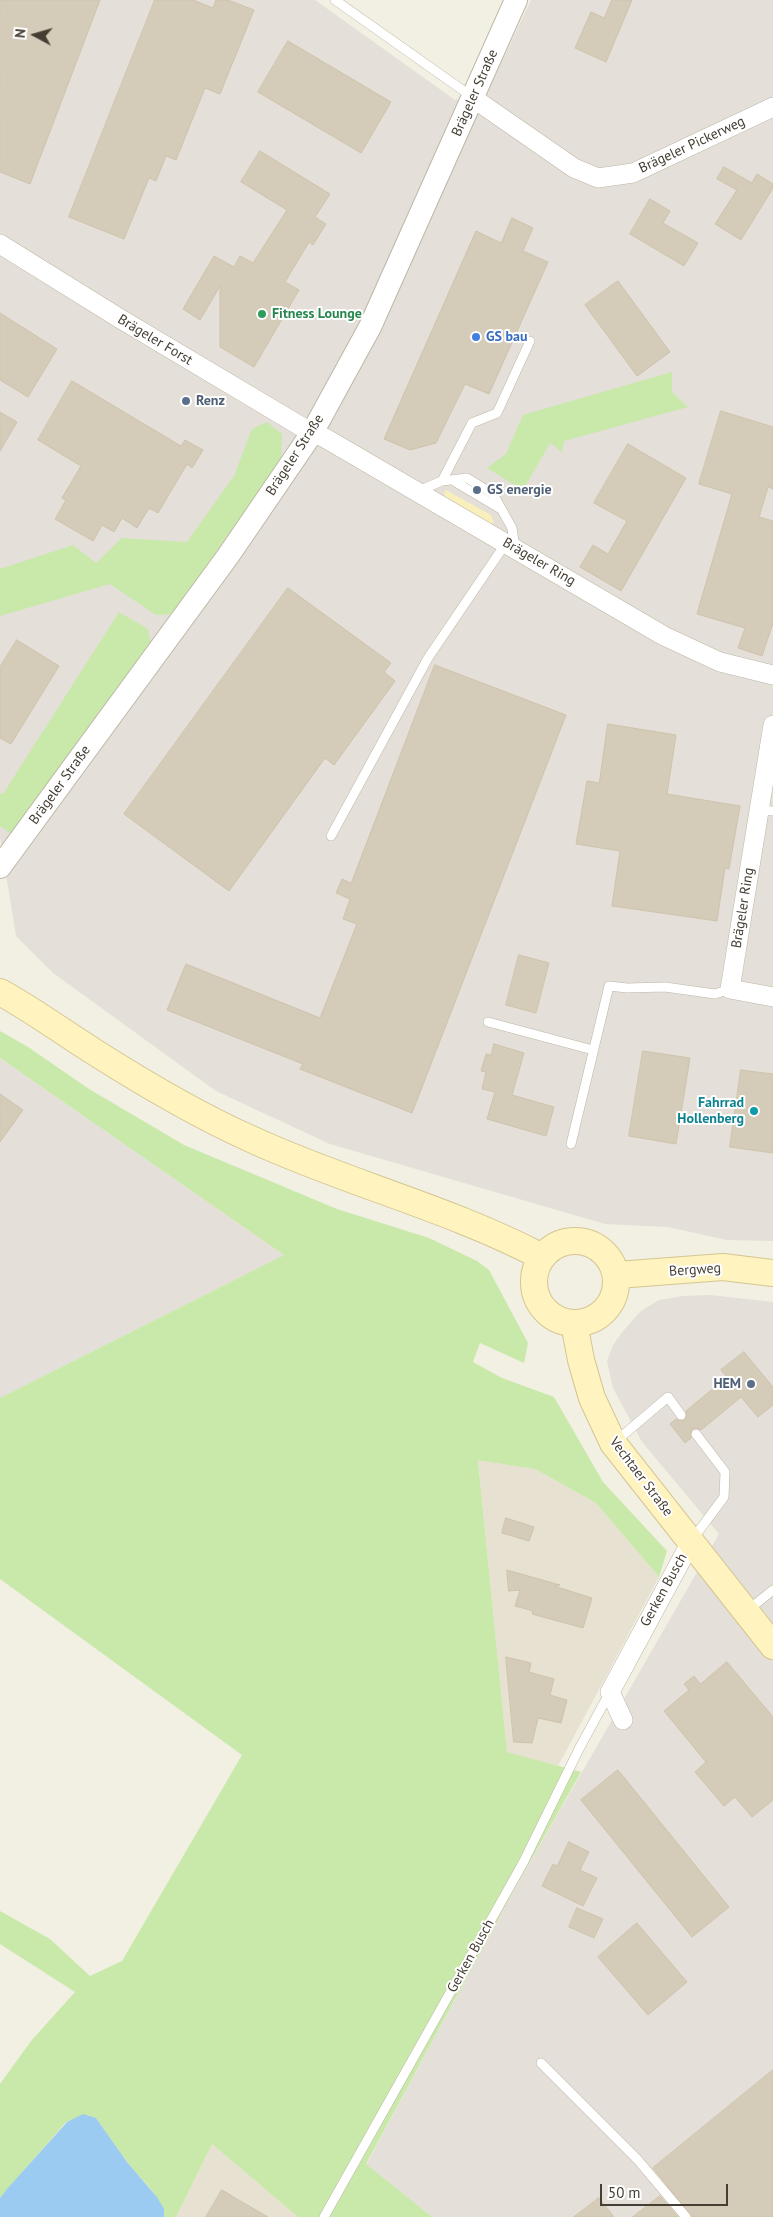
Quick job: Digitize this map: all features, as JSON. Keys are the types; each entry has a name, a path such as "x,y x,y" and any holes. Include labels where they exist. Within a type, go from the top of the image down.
{"main road":[{"path":"0,992 178,1102 251,1140 430,1208 513,1242 542,1257"},
{"path":"573,1240 585,1241 606,1253 613,1263 616,1275 617,1287 607,1309 597,1317 586,1322 561,1321 550,1315 541,1306 536,1294 534,1281 536,1269 542,1257 550,1248 573,1240"},
{"name":"Bergweg","path":"616,1275 723,1267 773,1273"},
{"name":"Vechtaer Straße","path":"574,1323 580,1360 592,1398 613,1443 773,1646"}],"street":[{"name":"Brägeler Straße","path":"0,867 228,556 312,433 370,327 516,0"},
{"name":"Brägeler Pickerweg","path":"473,98 574,168 598,178 633,172 773,107"},
{"name":"Brägeler Forst","path":"0,244 119,318 312,433"},
{"name":"Brägeler Ring","path":"312,433 418,491 664,636 720,662 773,675"},
{"name":"Brägeler Ring","path":"730,989 766,811 773,725"},
{"path":"730,989 773,997"},
{"name":"Gerken Busch","path":"610,1692 691,1542"},
{"path":"610,1692 623,1720"}],"lane":[{"name":"Brägeler Pickerweg","path":"335,0 473,98"},
{"path":"447,480 472,424 497,413 530,342"},
{"path":"331,836 428,658 510,545 512,528 493,494 467,478 447,480 418,491"},
{"path":"571,1144 609,986 627,988 665,987 715,994 730,989"},
{"path":"488,1022 593,1050"},
{"path":"613,1443 668,1397 682,1415"},
{"path":"691,1542 724,1497 725,1472 696,1434"},
{"path":"746,1612 773,1590"},
{"name":"Gerken Busch","path":"324,2217 523,1863 579,1749 610,1692"},
{"path":"541,2064 637,2159 686,2217"}],"shaded area":[{"path":"0,0 315,0 455,100 491,85 531,0 773,0 773,1241 727,1240 668,1227 605,1224 330,1144 216,1091 53,973 16,936 0,837"},
{"path":"0,1058 284,1255 0,1398"},
{"path":"710,1295 773,1302 773,2217 432,2217 366,2165 513,1892 719,1534 642,1442 613,1388 607,1361 613,1345 641,1311 659,1300 683,1296"},
{"path":"478,1459 535,1469 596,1503 659,1577 558,1766 507,1753"},
{"path":"212,2144 298,2217 176,2217"}],"green space":[{"path":"672,372 672,392 688,407 564,441 562,452 550,443 523,490 487,468 506,454 523,415"},
{"path":"267,422 282,434 281,459 173,614 156,615 110,584 0,616 0,569 73,545 96,563 122,538 187,542 234,476 252,429"},
{"path":"119,612 148,629 151,646 13,835 0,826 0,793 3,794"},
{"path":"0,1031 28,1047 89,1089 184,1145 337,1209 429,1238 477,1261 489,1270 528,1343 524,1363 480,1343 473,1362 502,1378 554,1397 603,1482 667,1551 659,1577 596,1503 535,1469 478,1460 507,1752 581,1772 513,1892 366,2164 432,2217 298,2217 212,2144 176,2217 164,2217 160,2202 128,2163 96,2118 66,2122 0,2198 0,2084 31,2041 75,1992 0,1944 0,1911 50,1939 90,1976 122,1961 242,1755 0,1579 0,1398 284,1255 0,1058"}],"sand":[{"path":"446,490 491,515 494,522 490,524 445,497 444,492"}],"water":[{"path":"83,2114 96,2118 127,2162 157,2197 164,2209 164,2217 0,2217 0,2198 7,2189 67,2122"}],"building":[{"path":"0,0 100,0 30,184 0,172"},
{"path":"155,0 193,0 213,8 216,0 228,0 254,10 220,94 205,88 176,160 166,156 156,181 149,178 124,239 69,217"},
{"path":"612,0 632,0 606,62 575,48 591,12 604,18"},
{"path":"288,41 391,102 361,153 258,92"},
{"path":"260,151 330,194 315,217 326,224 313,245 309,242 285,282 299,290 254,367 220,347 220,286 200,320 183,309 214,256 234,267 240,256 253,263 287,210 241,182"},
{"path":"724,167 752,183 757,174 773,184 773,188 741,240 715,224 737,190 717,179"},
{"path":"650,199 670,211 663,223 698,243 684,266 630,234"},
{"path":"512,218 533,228 523,251 548,262 489,394 465,384 436,443 410,450 384,439 476,231 501,243"},
{"path":"618,281 670,352 637,376 585,305"},
{"path":"0,313 57,349 28,397 0,380"},
{"path":"72,381 181,446 185,440 203,450 192,468 187,464 158,513 149,508 137,528 122,518 114,532 102,525 93,541 55,519 66,500 62,498 81,466 38,440"},
{"path":"721,411 773,427 773,489 768,487 759,517 773,521 773,623 762,656 738,648 745,628 697,614 732,494 699,484"},
{"path":"0,412 17,422 0,451"},
{"path":"628,444 686,478 621,591 580,567 593,545 608,554 627,521 594,503"},
{"path":"288,588 391,663 384,672 395,681 334,765 325,758 229,891 124,814"},
{"path":"17,640 59,666 11,744 0,738 0,667"},
{"path":"435,665 566,715 412,1113 300,1069 303,1064 167,1010 186,964 320,1018 357,924 343,919 350,899 336,893 342,879 351,883"},
{"path":"608,724 676,735 667,794 740,806 729,869 725,868 717,921 612,906 620,851 576,844 587,781 599,783"},
{"path":"519,955 549,963 536,1013 506,1005"},
{"path":"494,1044 524,1053 512,1095 554,1107 546,1136 487,1119 495,1092 482,1089 486,1072 481,1071 486,1054 491,1055"},
{"path":"643,1051 690,1058 676,1144 629,1136"},
{"name":"Fahrrad Hollenberg","path":"741,1070 773,1074 773,1153 730,1147"},
{"path":"0,1094 23,1110 0,1142"},
{"path":"744,1352 773,1387 773,1405 758,1417 741,1397 701,1430 692,1429 691,1438 685,1443 670,1424 676,1419 685,1420 686,1411 727,1377 721,1370"},
{"path":"506,1518 534,1527 529,1541 502,1533"},
{"path":"507,1570 560,1585 554,1586 592,1598 583,1628 532,1614 533,1611 515,1606 520,1590 509,1591"},
{"path":"506,1657 531,1663 529,1672 554,1679 550,1695 567,1700 561,1723 538,1718 532,1743 514,1742"},
{"path":"727,1662 773,1717 773,1800 752,1817 735,1797 724,1806 695,1772 706,1762 664,1711 689,1690 684,1684 694,1676 700,1684"},
{"path":"618,1770 729,1907 692,1937 581,1800"},
{"path":"569,1842 589,1852 580,1870 597,1878 583,1906 542,1886 553,1864 557,1866"},
{"path":"577,1908 603,1919 594,1938 569,1927"},
{"path":"637,1923 687,1982 648,2015 598,1957"},
{"path":"773,2070 773,2217 692,2217 653,2168"},
{"path":"222,2190 237,2199 268,2217 206,2217"},
{"path":"660,2196 678,2217 633,2217"},
{"path":"599,2198 614,2217 574,2217"}],"place":[{"name":"Fitness Lounge","path":"262,314"},
{"name":"GS bau","path":"476,337"},
{"name":"Renz","path":"186,401"},
{"name":"GS energie","path":"477,490"},
{"name":"Fahrrad Hollenberg","path":"754,1111"},
{"name":"HEM","path":"751,1384"}]}
